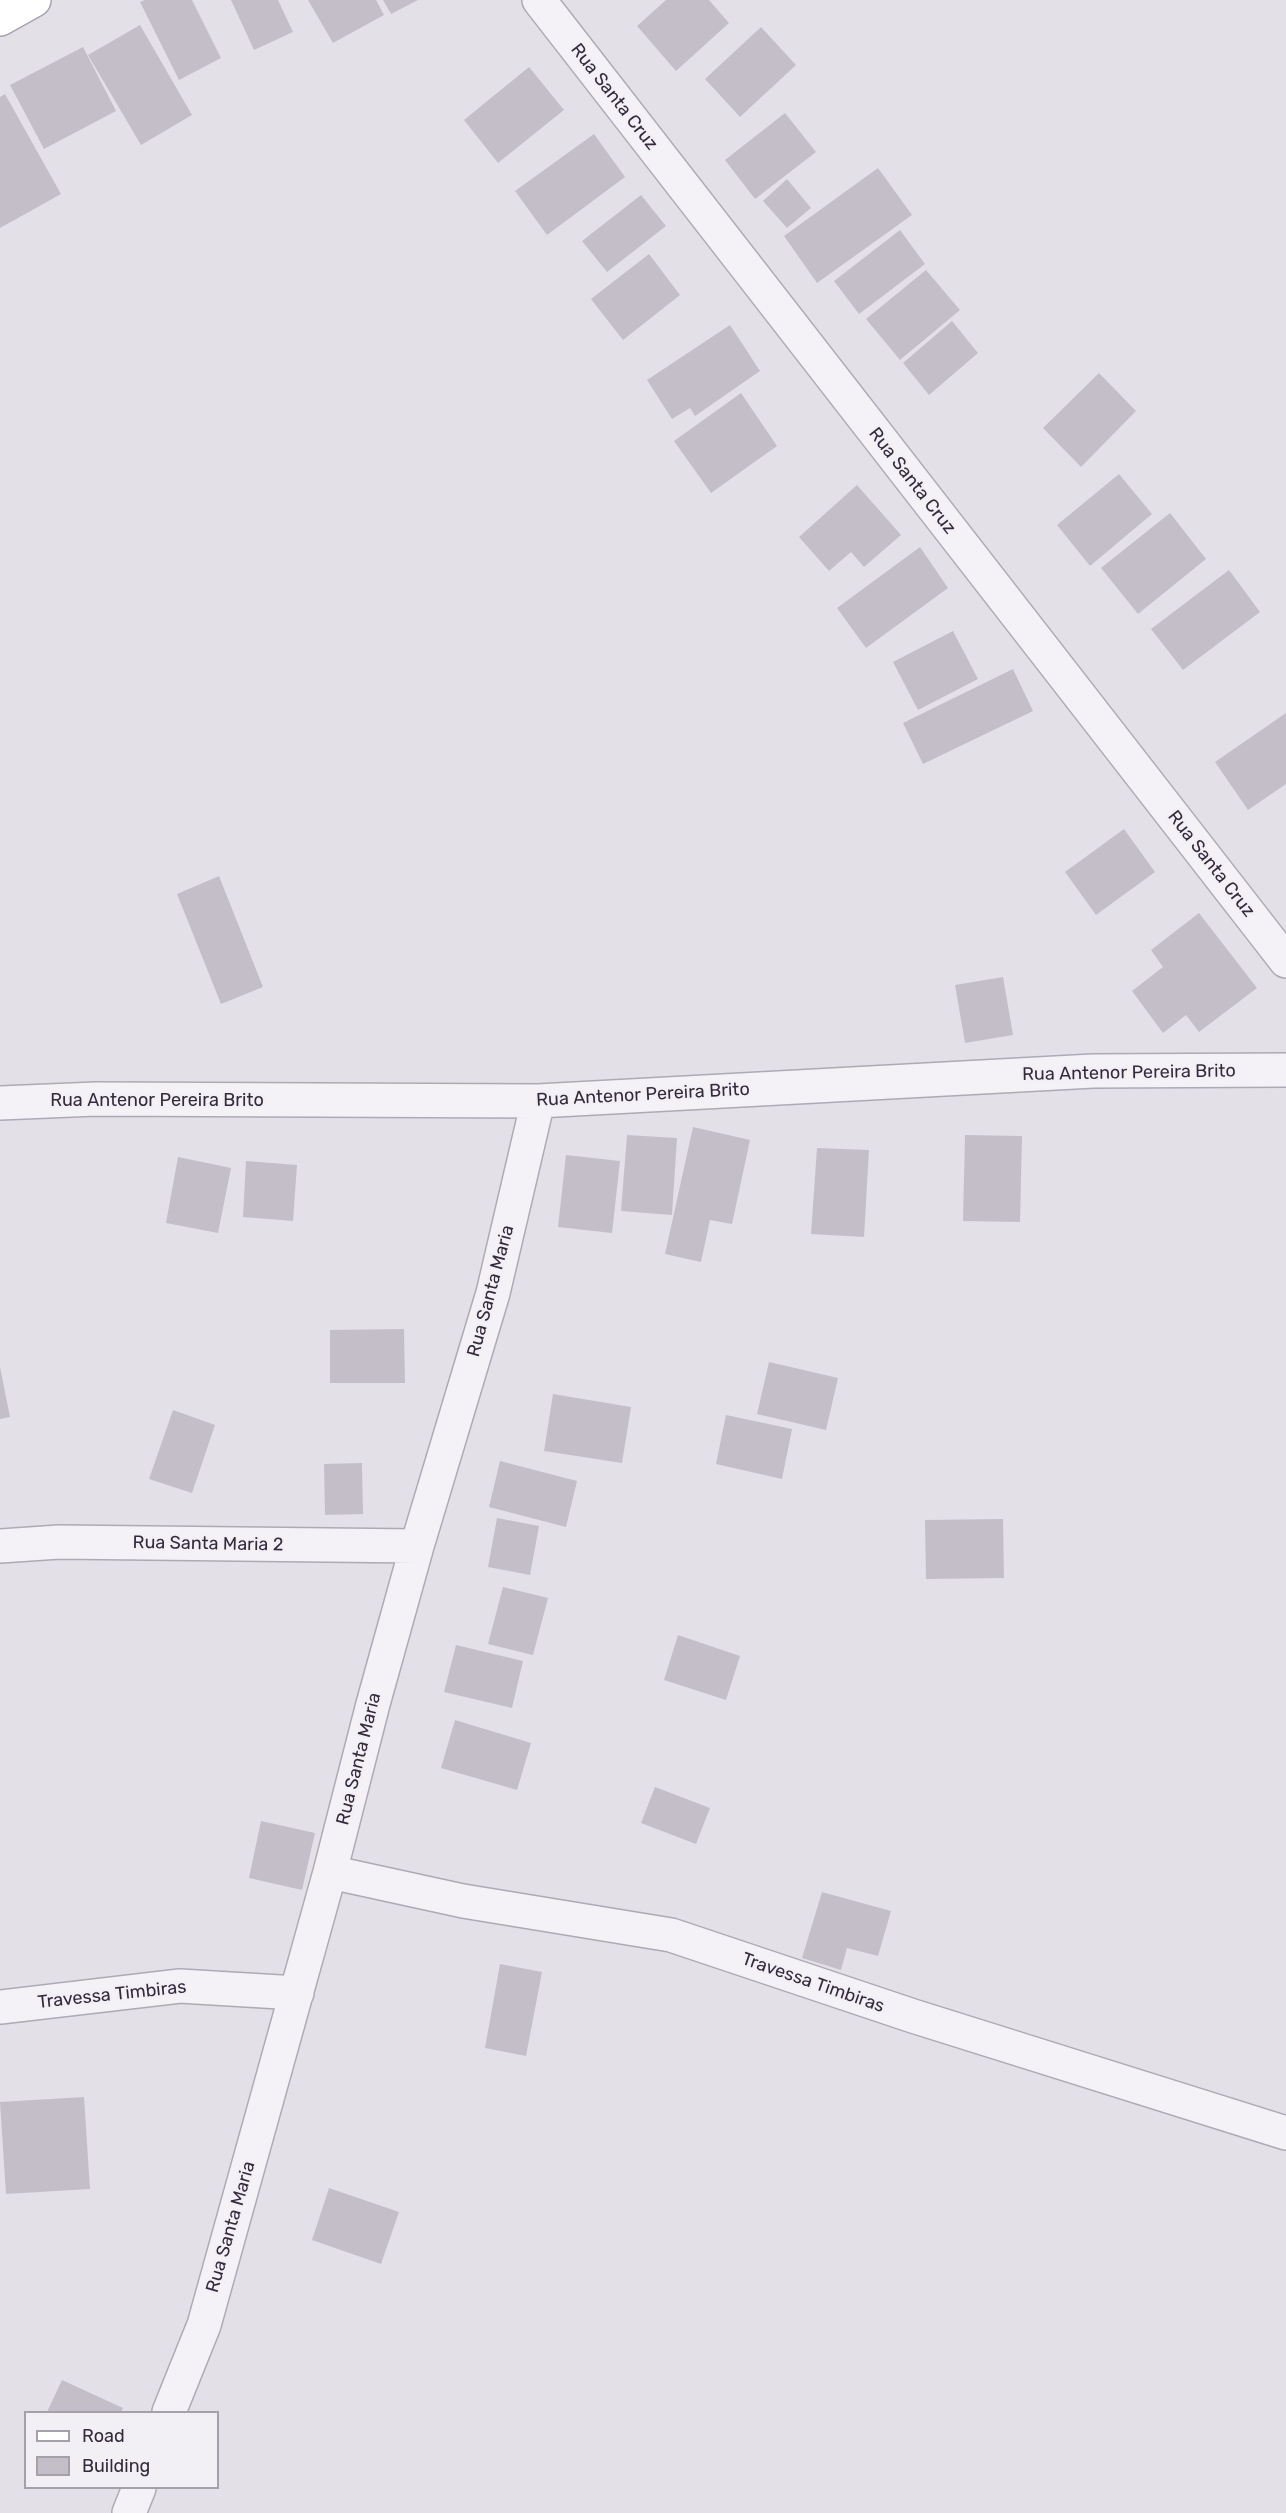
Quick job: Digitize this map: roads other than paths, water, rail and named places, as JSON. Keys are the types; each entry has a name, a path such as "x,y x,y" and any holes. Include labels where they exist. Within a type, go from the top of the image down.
{"street":[{"name":"Rua Santa Cruz","path":"539,0 1286,961"},
{"name":"Rua Antenor Pereira Brito","path":"0,1103 96,1099 538,1101 1093,1071 1286,1070"},
{"name":"Rua Santa Maria","path":"169,2411 204,2325 297,1993 417,1546 493,1293 538,1101"},
{"name":"Rua Santa Maria 2","path":"0,1546 59,1542 417,1546"},
{"name":"Travessa Timbiras","path":"330,1872 463,1900 671,1935 913,2016 1286,2133"},
{"name":"Travessa Timbiras","path":"0,2007 180,1986 297,1993"},
{"path":"129,2513 138,2489"}]}
